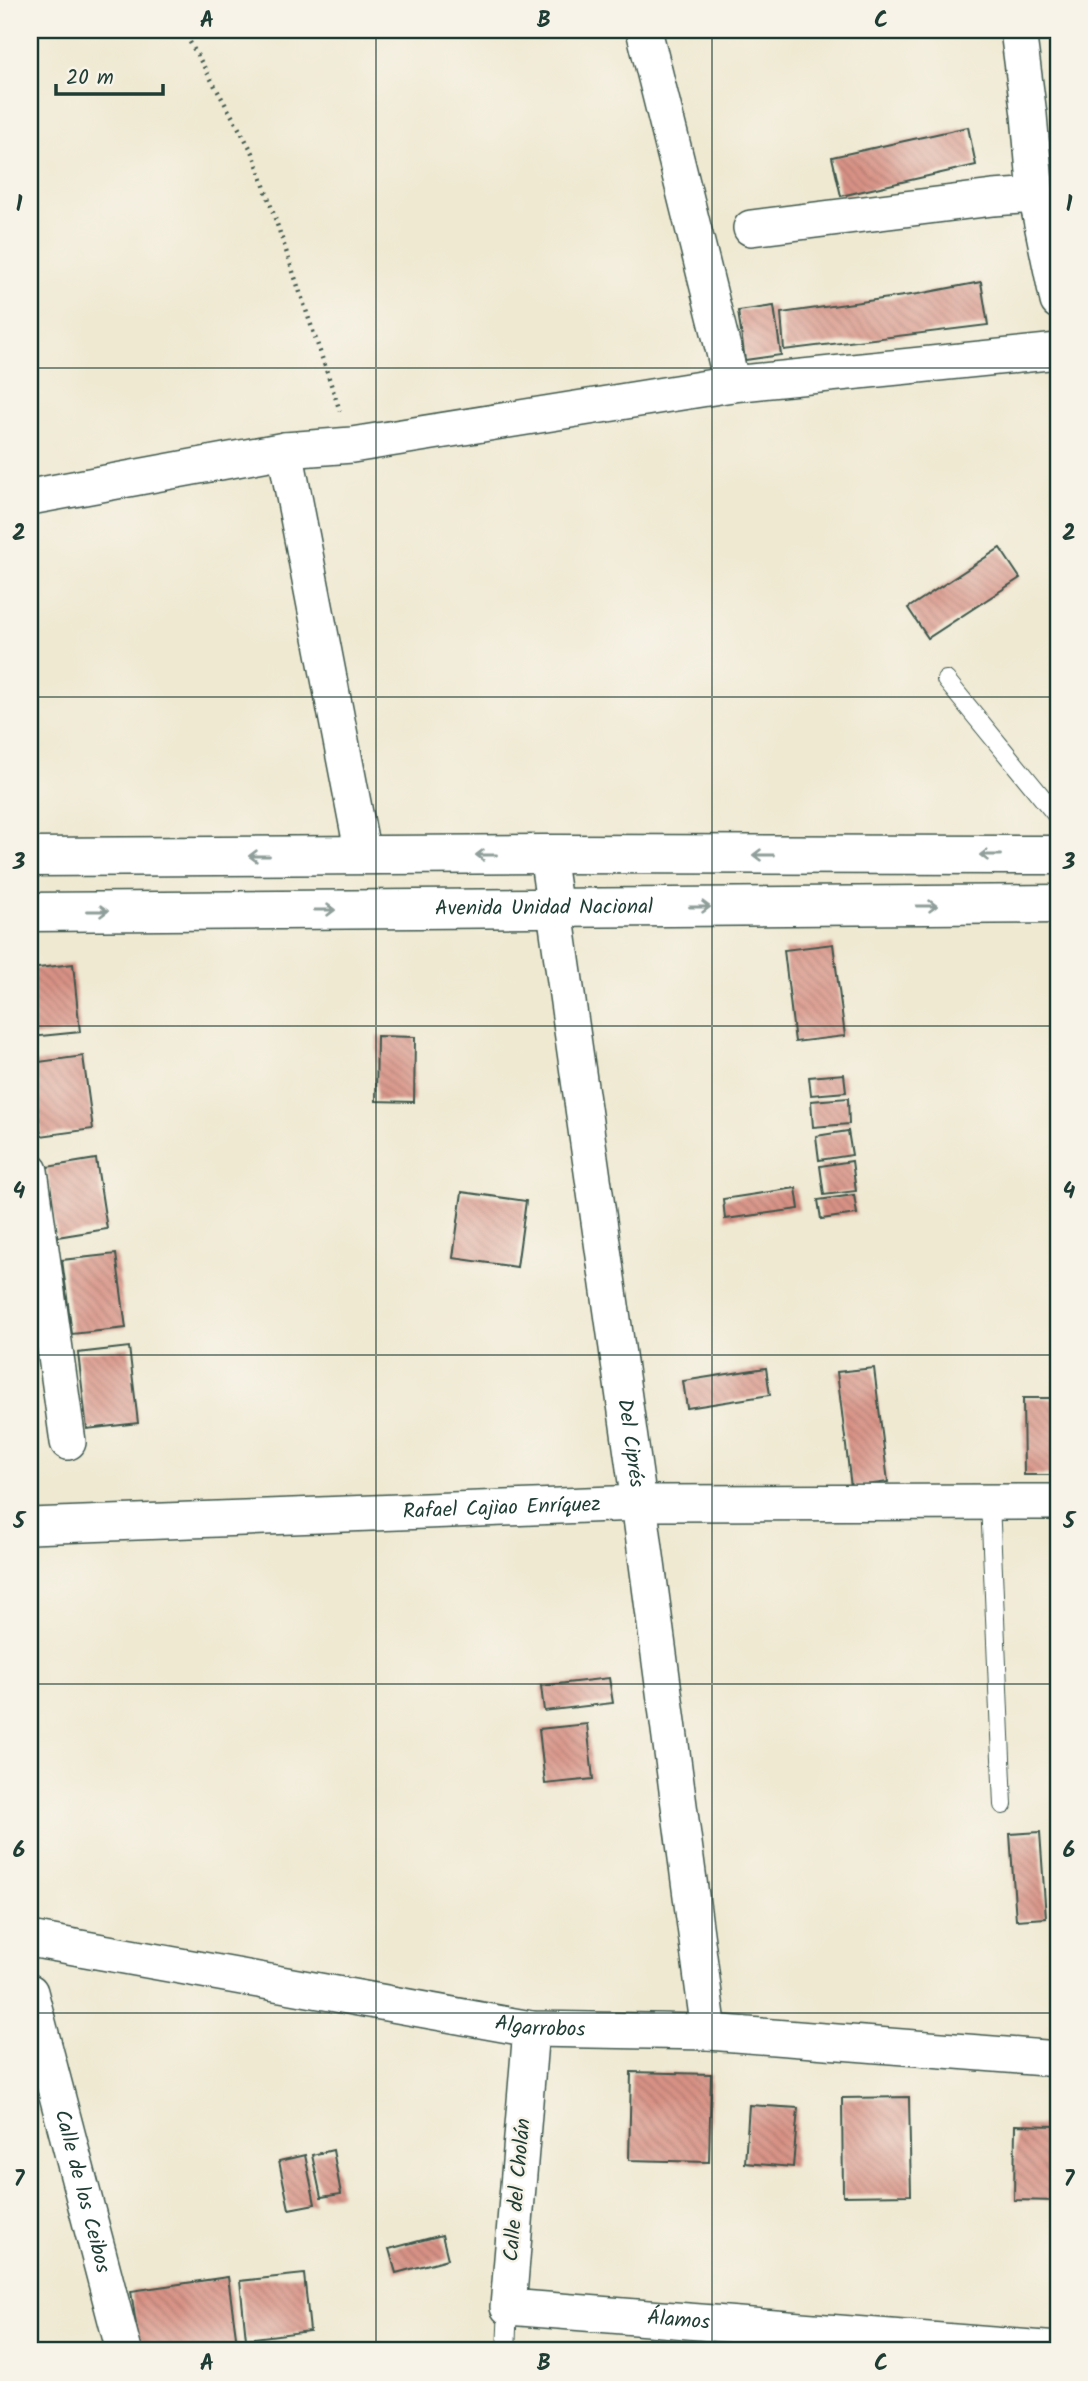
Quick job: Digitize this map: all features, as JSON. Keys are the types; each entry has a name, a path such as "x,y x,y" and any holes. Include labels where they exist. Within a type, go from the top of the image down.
{"main road":[{"path":"30,858 547,854 1058,855"},
{"name":"Avenida Unidad Nacional","path":"30,912 1058,904"}],"street":[{"path":"644,30 732,384"},
{"path":"1018,30 1036,195 1058,301"},
{"path":"751,228 1036,195"},
{"path":"30,497 285,450 352,445 732,384 1058,351"},
{"path":"285,450 363,855"},
{"name":"Del Ciprés","path":"547,854 639,1503 709,2032"},
{"path":"30,1171 68,1442"},
{"name":"Rafael Cajiao Enríquez","path":"30,1526 639,1503 1058,1502"},
{"name":"Algarrobos","path":"30,1939 531,2029 709,2032 1058,2059"},
{"name":"Calle de los Ceibos","path":"30,1992 124,2351"},
{"name":"Calle del Cholán","path":"508,2307 531,2029"},
{"name":"Álamos","path":"508,2307 839,2342 1058,2350"}],"lane":[{"path":"946,680 1058,817"},
{"path":"990,1502 1003,1805"},
{"name":"Calle del Cholán","path":"506,2351 508,2307"}],"path":[{"path":"183,30 253,153 352,445"}],"building":[{"path":"968,127 976,165 841,196 832,157"},
{"path":"981,282 988,325 784,350 781,313 918,294"},
{"path":"774,306 781,355 745,360 738,311"},
{"path":"1000,548 1020,578 928,638 908,608"},
{"path":"833,944 845,1036 795,1042 784,950"},
{"path":"73,964 80,1032 31,1037 30,969"},
{"path":"377,1036 415,1037 414,1102 376,1101"},
{"path":"83,1056 93,1129 41,1136 31,1063"},
{"path":"844,1074 846,1092 811,1095 809,1077"},
{"path":"848,1098 849,1124 813,1127 811,1101"},
{"path":"848,1131 852,1155 819,1160 816,1136"},
{"path":"96,1159 107,1229 57,1237 47,1167"},
{"path":"852,1161 856,1191 824,1195 820,1166"},
{"path":"796,1188 799,1209 725,1219 723,1199"},
{"path":"462,1192 526,1201 517,1267 453,1258"},
{"path":"854,1195 857,1214 821,1219 818,1200"},
{"path":"116,1254 126,1328 72,1334 62,1260"},
{"path":"129,1347 138,1423 87,1429 78,1353"},
{"path":"766,1368 770,1395 687,1408 683,1381"},
{"path":"874,1368 888,1482 851,1487 837,1372"},
{"path":"1023,1398 1058,1398 1058,1475 1024,1475"},
{"path":"609,1678 613,1703 544,1711 541,1686"},
{"path":"587,1724 593,1779 545,1784 539,1729"},
{"path":"1040,1832 1046,1918 1016,1920 1010,1834"},
{"path":"631,2072 711,2074 709,2162 629,2160"},
{"path":"909,2097 911,2195 843,2196 842,2098"},
{"path":"749,2105 798,2108 793,2167 745,2163"},
{"path":"1015,2125 1058,2126 1058,2201 1014,2200"},
{"path":"333,2150 341,2194 321,2197 312,2155"},
{"path":"305,2155 315,2204 289,2209 279,2161"},
{"path":"442,2235 448,2259 396,2273 389,2249"},
{"path":"304,2274 310,2331 246,2339 240,2281"},
{"path":"228,2277 238,2351 140,2351 131,2291"}]}
